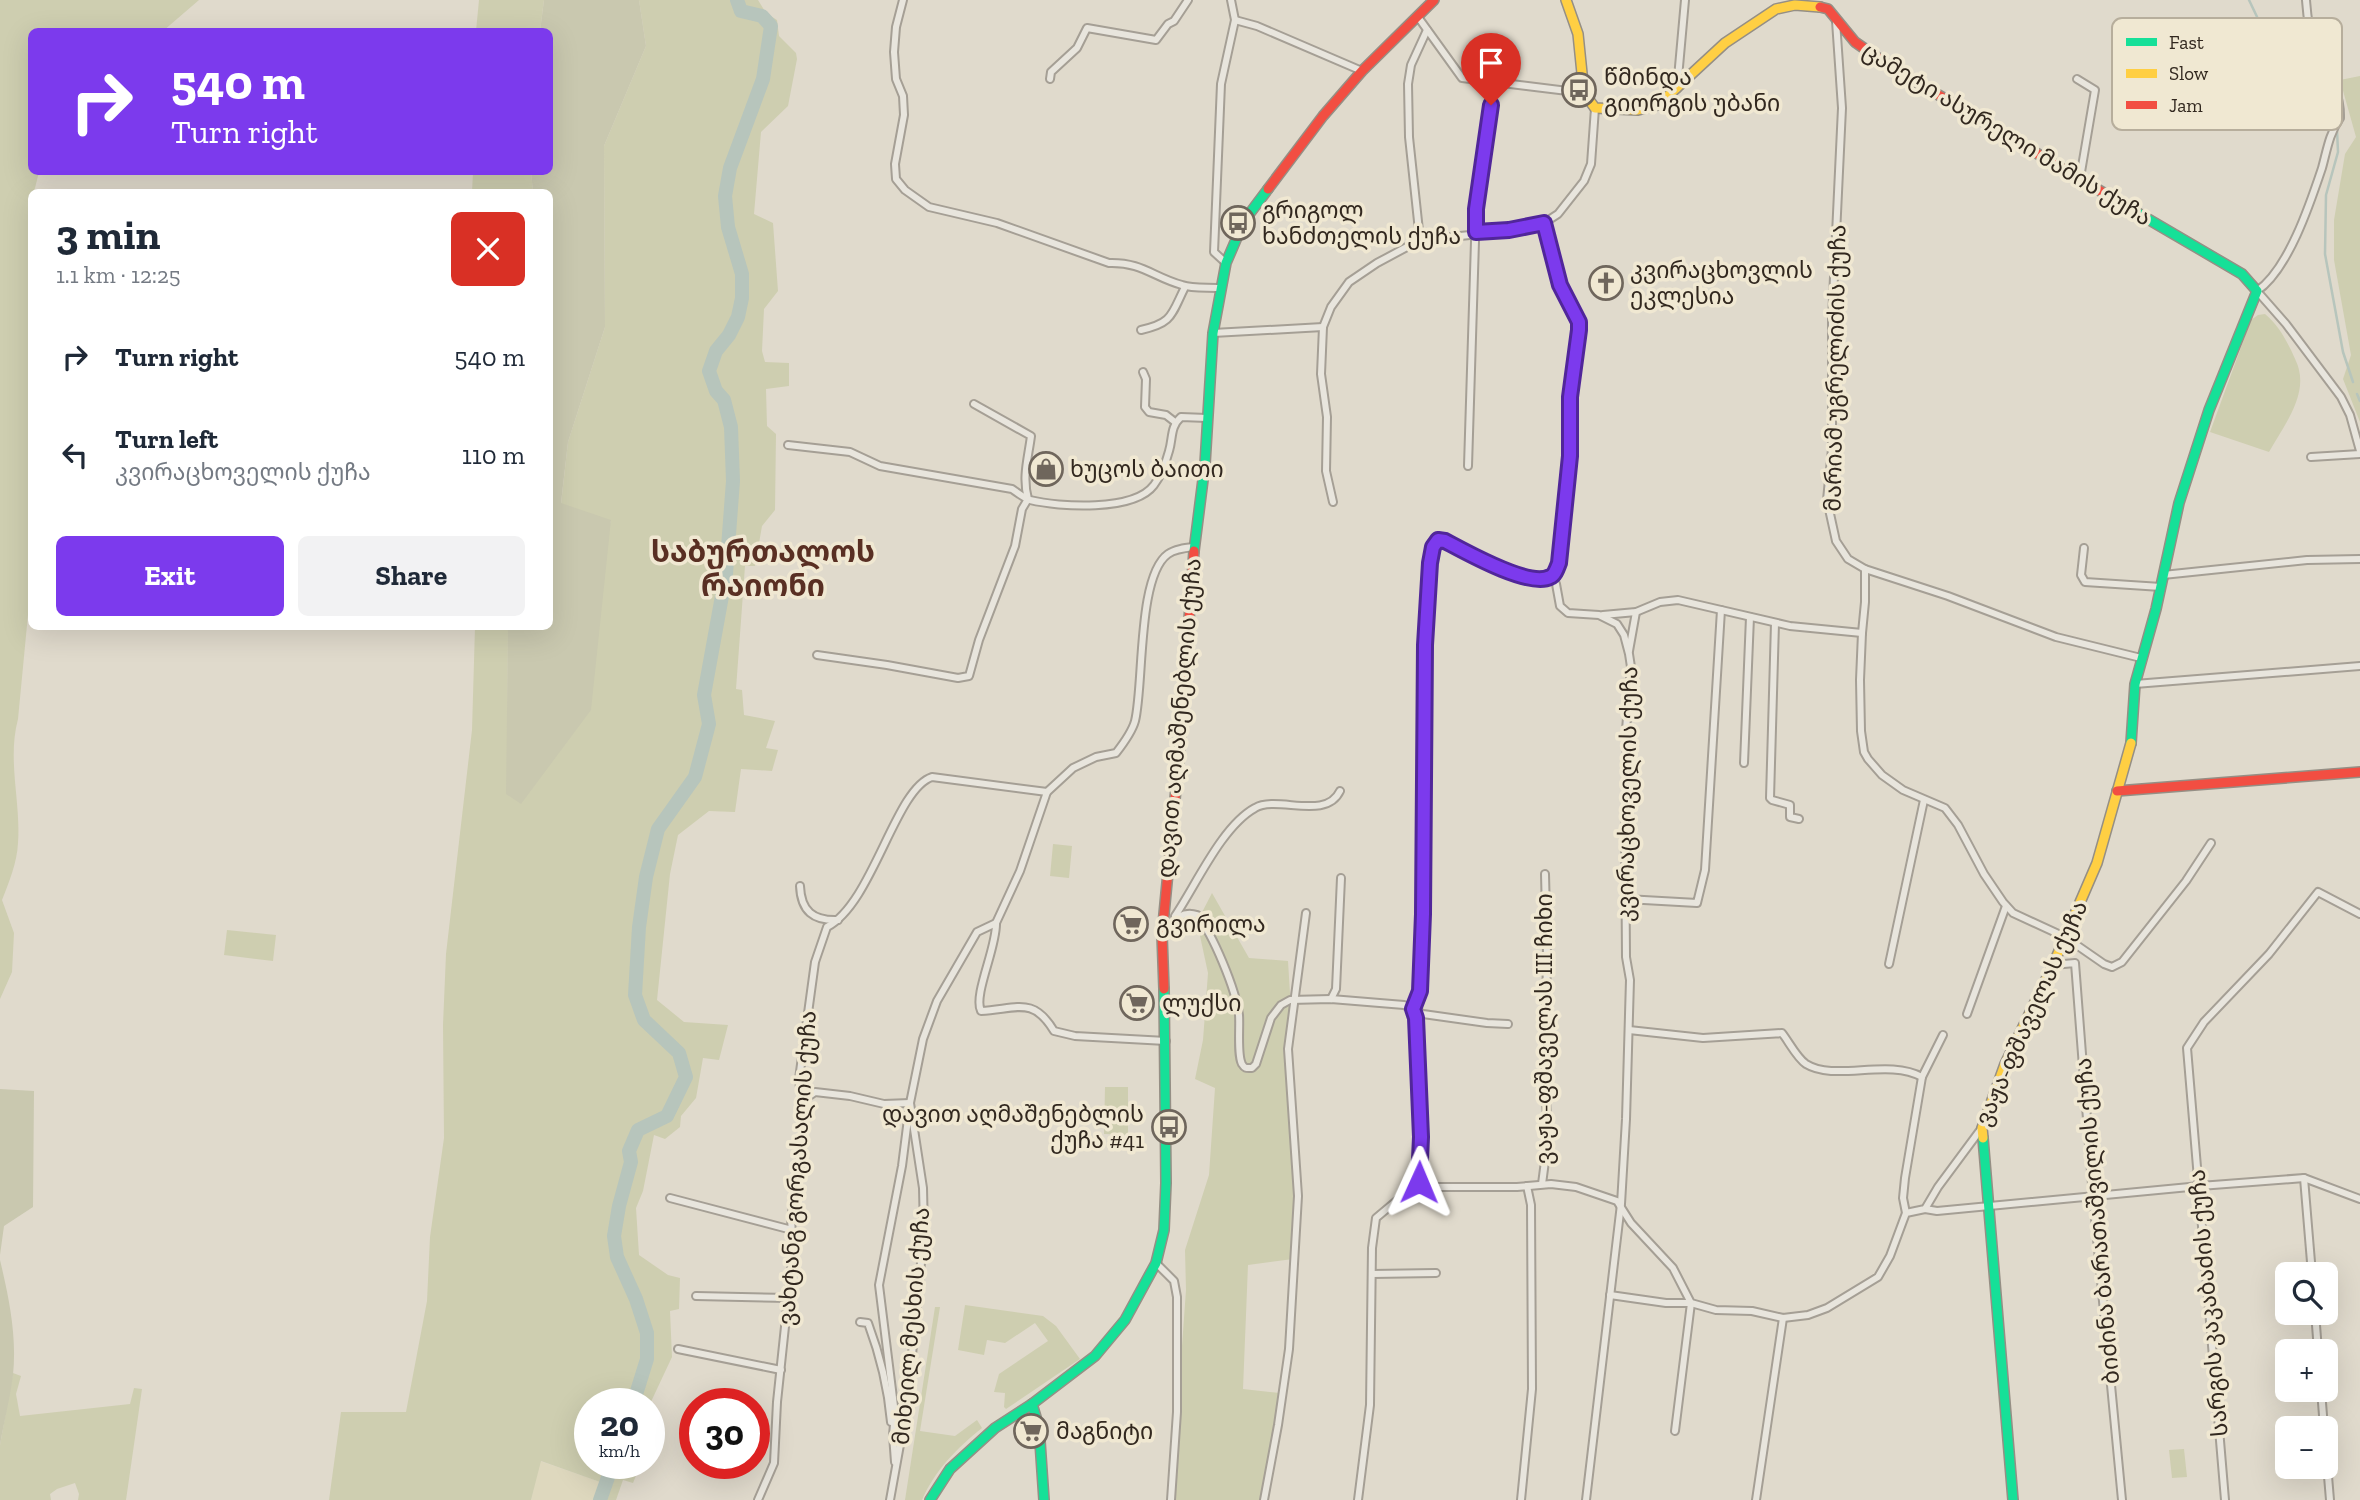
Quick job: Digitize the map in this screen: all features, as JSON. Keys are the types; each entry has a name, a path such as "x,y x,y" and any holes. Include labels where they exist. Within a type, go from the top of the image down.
{"street":[{"path":"903,0 896,27 894,52 896,79 903,96 904,115 895,164 896,179 905,190 929,207 997,223 1109,263 1126,262 1140,266 1185,287 1220,288"},
{"path":"1226,263 1214,252 1221,84 1235,20 1231,0"},
{"name":"დავით აღმაშენებლის ქუჩა","path":"930,1500 950,1469 995,1428 1032,1404 1095,1356 1125,1320 1156,1263 1164,1230 1167,1041 1162,935 1179,757 1194,547 1205,464 1213,333 1220,288 1226,263 1244,221 1323,117 1362,71 1434,0"},
{"path":"1333,502 1326,471 1327,417 1321,374 1323,327 1331,307 1349,282 1420,240 1509,230 1544,223 1558,214 1584,181 1591,163 1595,108 1584,93 1578,34 1566,0"},
{"path":"1677,89 1685,0"},
{"path":"2306,0 2308,18"},
{"path":"1050,79 1051,72 1077,48 1087,29 1156,40 1168,24 1174,21 1184,1"},
{"name":"ცამეტი ასურელი მამის ქუჩა","path":"1595,108 1638,110 1658,105 1725,43 1776,4 1829,5 1836,21 1856,42 1888,65 2242,274 2286,324 2341,397 2350,415 2360,453"},
{"path":"1418,18 1462,78 1584,93"},
{"path":"1235,20 1257,26 1362,71"},
{"name":"მარიამ უგრელიძის ქუჩა","path":"1836,21 1842,108 1832,319 1832,449 1827,499 1836,541 1848,559 1865,569"},
{"path":"1420,240 1409,137 1408,84 1411,65 1427,30"},
{"path":"2077,79 2095,90 2080,178"},
{"path":"1468,466 1476,209 1494,81"},
{"path":"2257,291 2269,283 2296,237 2320,174 2332,130"},
{"path":"1358,1500 1370,1405 1372,1274 1376,1218 1419,1182 1421,1137 1416,1018 1413,1009 1420,991 1425,645 1433,547 1438,540 1445,541 1489,565 1543,579 1551,577 1559,563 1570,456 1570,397 1579,322 1560,285 1544,223"},
{"path":"1141,330 1162,326 1172,314 1185,287"},
{"name":"ვაჟა-ფშაველას ქუჩა","path":"1925,1209 1982,1128 2006,1063 2053,965 2096,863 2133,736 2135,684 2183,490 2210,411 2257,291"},
{"path":"1213,333 1323,327"},
{"path":"1143,373 1146,379 1145,407 1149,412 1166,415 1175,422"},
{"path":"817,655 958,678 969,676 979,640 1015,547 1023,509 1028,499 1024,486 1031,436 974,404"},
{"path":"788,444 850,453 880,466 1012,489 1028,499 1064,505 1094,505 1141,496 1153,487 1170,449 1175,422 1181,417 1207,418"},
{"path":"2311,457 2360,453"},
{"name":"მიხეილ მესხის ქუჩა","path":"890,1500 907,1406 924,1232 923,1188 910,1103 923,1038 937,1001 978,932 996,923 1020,871 1047,792 1073,768 1096,757 1116,753 1135,722 1143,631 1151,586 1166,555 1194,547"},
{"path":"2084,548 2081,575 2085,582 2161,587"},
{"path":"2163,575 2307,560 2360,559"},
{"path":"2141,658 2056,637 1948,596 1865,569 1861,731 1864,752 1882,775 1903,790 1945,808 2006,906 2021,918 2065,937 2112,967 2122,962 2186,881 2211,843"},
{"path":"1551,577 1556,584 1560,606 1568,613 1599,615 1636,611 1678,600 1790,626 1862,633"},
{"path":"1626,899 1697,903 1704,870 1721,610"},
{"path":"1629,654 1636,611"},
{"name":"კვირაცხოველის ქუჩა","path":"1587,1500 1621,1204 1630,980 1626,957 1625,828 1628,763 1626,730 1631,667 1624,635 1617,624 1599,615"},
{"path":"1744,763 1750,617"},
{"path":"1775,623 1770,798 1790,805 1790,817 1799,819"},
{"path":"2135,684 2360,666"},
{"path":"2117,791 2360,772"},
{"name":"ვახტანგ გორგასალის ქუჩა","path":"758,1500 774,1463 789,1298 791,1218 802,1154 805,1098 799,1079 815,962 827,927 840,920 854,903 902,812 925,779 932,777 1047,792"},
{"path":"1162,935 1193,890 1229,829 1256,807 1279,804 1313,806 1331,801 1340,791"},
{"path":"1889,964 1924,800"},
{"name":"ვაჟა-ფშაველას III ჩიხი","path":"1542,1184 1548,1138 1545,1080 1545,874"},
{"path":"1331,999 1336,989 1341,878"},
{"path":"800,886 800,900 812,915 831,921 840,920"},
{"name":"სარგის კაკაბაძის ქუჩა","path":"2225,1500 2187,1048 2204,1021 2269,954 2318,892 2360,914"},
{"path":"1967,1014 2006,906"},
{"path":"1162,935 1186,913 1197,915 1201,920 1230,982 1239,1012 1240,1056 1242,1064 1247,1068 1252,1068 1255,1064 1275,1012 1281,1004 1296,999 1404,1005 1423,1014 1487,1024 1508,1024"},
{"path":"1264,1500 1289,1349 1295,1266 1298,1196 1289,1049 1306,913"},
{"path":"996,923 997,936 978,1000 981,1011 1029,1007 1039,1011 1054,1031 1075,1036 1167,1041"},
{"path":"2053,965 2075,963 2083,950"},
{"name":"ბიძინა ბარათაშვილის ქუჩა","path":"2075,963 2093,1197 2122,1500"},
{"path":"1629,1030 1703,1038 1782,1033 1804,1063 1816,1068 1893,1069 1914,1072 1922,1077"},
{"path":"1610,1296 1690,1303 1716,1310 1752,1311 1783,1318 1808,1315 1827,1308 1878,1277 1890,1256 1906,1213 1903,1198 1905,1178 1922,1077 1943,1035"},
{"path":"805,1098 815,1092 884,1104 910,1103 902,1166 879,1285 891,1362 895,1414 892,1435"},
{"path":"1982,1128 2013,1500"},
{"path":"1906,1213 1925,1209 1937,1211 2304,1178 2360,1199"},
{"path":"2304,1178 2311,1262"},
{"path":"1419,1182 1426,1187 1542,1184 1576,1187 1621,1204 1631,1223 1673,1268 1690,1303 1675,1431"},
{"path":"1521,1500 1532,1389 1531,1205 1527,1186"},
{"path":"670,1198 792,1230"},
{"path":"1156,1263 1174,1281 1177,1297 1177,1412 1171,1500"},
{"path":"1372,1274 1436,1273"},
{"path":"696,1296 789,1298"},
{"path":"1756,1500 1783,1318"},
{"path":"860,1322 868,1323 878,1350 890,1404 896,1471"},
{"path":"678,1349 781,1370"},
{"path":"1032,1404 1040,1427 1044,1500"},
{"path":"2328,1479 2330,1500"}],"shaded area":[{"path":"540,1461 574,1473 574,1479 600,1482 593,1500 531,1500"}],"green space":[{"path":"0,0 199,0 166,28 28,28 28,175 38,175 35,189 28,189 28,615 14,750 18,843 2,900 14,933 12,972 0,999"},
{"path":"479,0 544,0 540,28 476,28"},
{"path":"544,0 639,0 646,46 604,146 605,327 568,442 561,503 611,520 591,710 521,804 506,794 508,630 553,630 553,189 533,189 531,175 553,175 553,28 540,28"},
{"path":"639,0 758,0 766,13 777,20 779,36 796,53 797,59 788,106 761,132 754,214 773,223 778,291 764,309 762,351 765,362 789,363 789,386 766,389 767,426 776,434 775,510 762,526 755,566 745,566 736,689 742,690 744,715 775,721 766,748 778,750 772,771 741,769 735,812 709,811 678,835 670,874 657,1000 684,1022 728,1025 719,1060 703,1058 696,1098 681,1116 680,1127 665,1139 654,1135 643,1191 636,1208 639,1255 668,1275 680,1278 679,1309 670,1311 672,1357 657,1388 574,1388 574,1473 541,1461 531,1500 329,1500 341,1412 406,1412 427,1301 430,1237 444,1138 443,1025 446,954 472,730 475,630 508,630 507,794 611,521 561,504 568,442 605,327 604,146 646,46"},
{"path":"2360,76 2360,422 2343,379 2351,355 2334,260 2334,220 2345,154 2356,137 2342,80"},
{"path":"473,175 531,175 533,189 472,189"},
{"path":"2265,314 2277,326 2288,345 2298,365 2300,381 2292,413 2269,452 2210,432 2251,320"},
{"path":"1053,844 1072,846 1069,878 1050,876"},
{"path":"1212,893 1249,958 1288,961 1291,1010 1287,1041 1298,1197 1293,1259 1248,1265 1243,1389 1280,1393 1265,1500 1171,1500 1186,1290 1185,1250 1209,1175 1215,1088 1195,1079 1203,1040 1208,973 1197,922"},
{"path":"227,930 276,935 273,961 224,955"},
{"path":"1105,1087 1128,1087 1128,1135 1104,1134"},
{"path":"0,1089 34,1091 33,1207 4,1226 0,1255"},
{"path":"0,1260 11,1317 14,1360 0,1445"},
{"path":"965,1305 1043,1316 1056,1326 1080,1359 1006,1409 1005,1393 994,1392 999,1374 1048,1341 1035,1323 1005,1343 987,1340 984,1355 958,1350"},
{"path":"935,1307 940,1307 920,1431 955,1436 977,1420 982,1428 948,1460 933,1479 922,1500 905,1500"},
{"path":"13,1373 21,1376 16,1394 20,1416 130,1404 134,1388 142,1389 126,1500 78,1500 75,1483 57,1489 50,1494 51,1500 0,1500 0,1445"},
{"path":"2184,1449 2187,1477 2172,1478 2169,1450"},
{"path":"592,1479 635,1479 633,1483 623,1480 616,1500 593,1500 600,1482"}],"waterway":[{"path":"638,1388 647,1359 647,1333 636,1299 617,1257 614,1236 631,1162 629,1151 638,1130 667,1116 686,1077 679,1053 644,1020 635,995 639,927 646,877 658,829 695,777 709,724 704,695 726,574 733,481 731,427 724,400 716,391 709,371 716,351 729,335 738,317 742,298 742,274 728,227 725,196 730,168 763,79 771,26 762,16 741,11 737,0"},
{"path":"2249,0 2258,18"},
{"path":"2337,130 2338,152 2326,195 2325,254 2343,352 2353,382"},
{"path":"2357,394 2360,401"},
{"path":"600,1500 607,1479"}],"traffic: fast":[{"path":"1194,551 1205,464 1213,333 1226,263 1244,221 1268,189"},
{"path":"2124,205 2242,274 2257,291 2209,410 2179,503 2156,609 2135,684 2131,743"},
{"path":"930,1500 950,1469 995,1428 1032,1404 1095,1356 1125,1320 1156,1263 1164,1230 1166,1183 1164,989"},
{"path":"1983,1138 2013,1500"},
{"path":"1032,1404 1039,1427 1044,1500"}],"traffic: slow":[{"path":"1566,0 1578,34 1584,93 1595,108 1638,110 1658,105 1725,43 1776,9 1795,5 1820,7"},
{"path":"1983,1138 1982,1128 2005,1064 2053,965 2097,863 2131,743"}],"traffic: jam":[{"path":"1268,189 1323,116 1362,71 1434,0"},
{"path":"1820,7 1828,9 1855,42 1888,65 2124,205"},
{"path":"1164,989 1162,935 1179,757 1194,551"},
{"path":"2117,791 2360,772"}],"place":[{"name":"წმინდა გიორგის უბანი","path":"1579,90"},
{"name":"გრიგოლ ხანძთელის ქუჩა","path":"1238,223"},
{"name":"კვირაცხოვლის ეკლესია","path":"1606,283"},
{"name":"ხუცოს ბაითი","path":"1046,469"},
{"name":"გვირილა","path":"1131,924"},
{"name":"ლუქსი","path":"1137,1003"},
{"name":"დავით აღმაშენებლის ქუჩა #41","path":"1169,1127"},
{"name":"მაგნიტი","path":"1031,1431"}],"district":[{"name":"საბურთალოს რაიონი","path":"763,569"}],"route":[{"path":"1419,1182 1421,1137 1416,1018 1413,1009 1420,991 1425,645 1433,547 1438,540 1445,541 1489,565 1529,577 1543,579 1551,577 1555,572 1559,563 1570,456 1570,397 1579,330 1579,322 1560,285 1544,223 1509,230 1476,232 1476,209 1491,105"}]}
